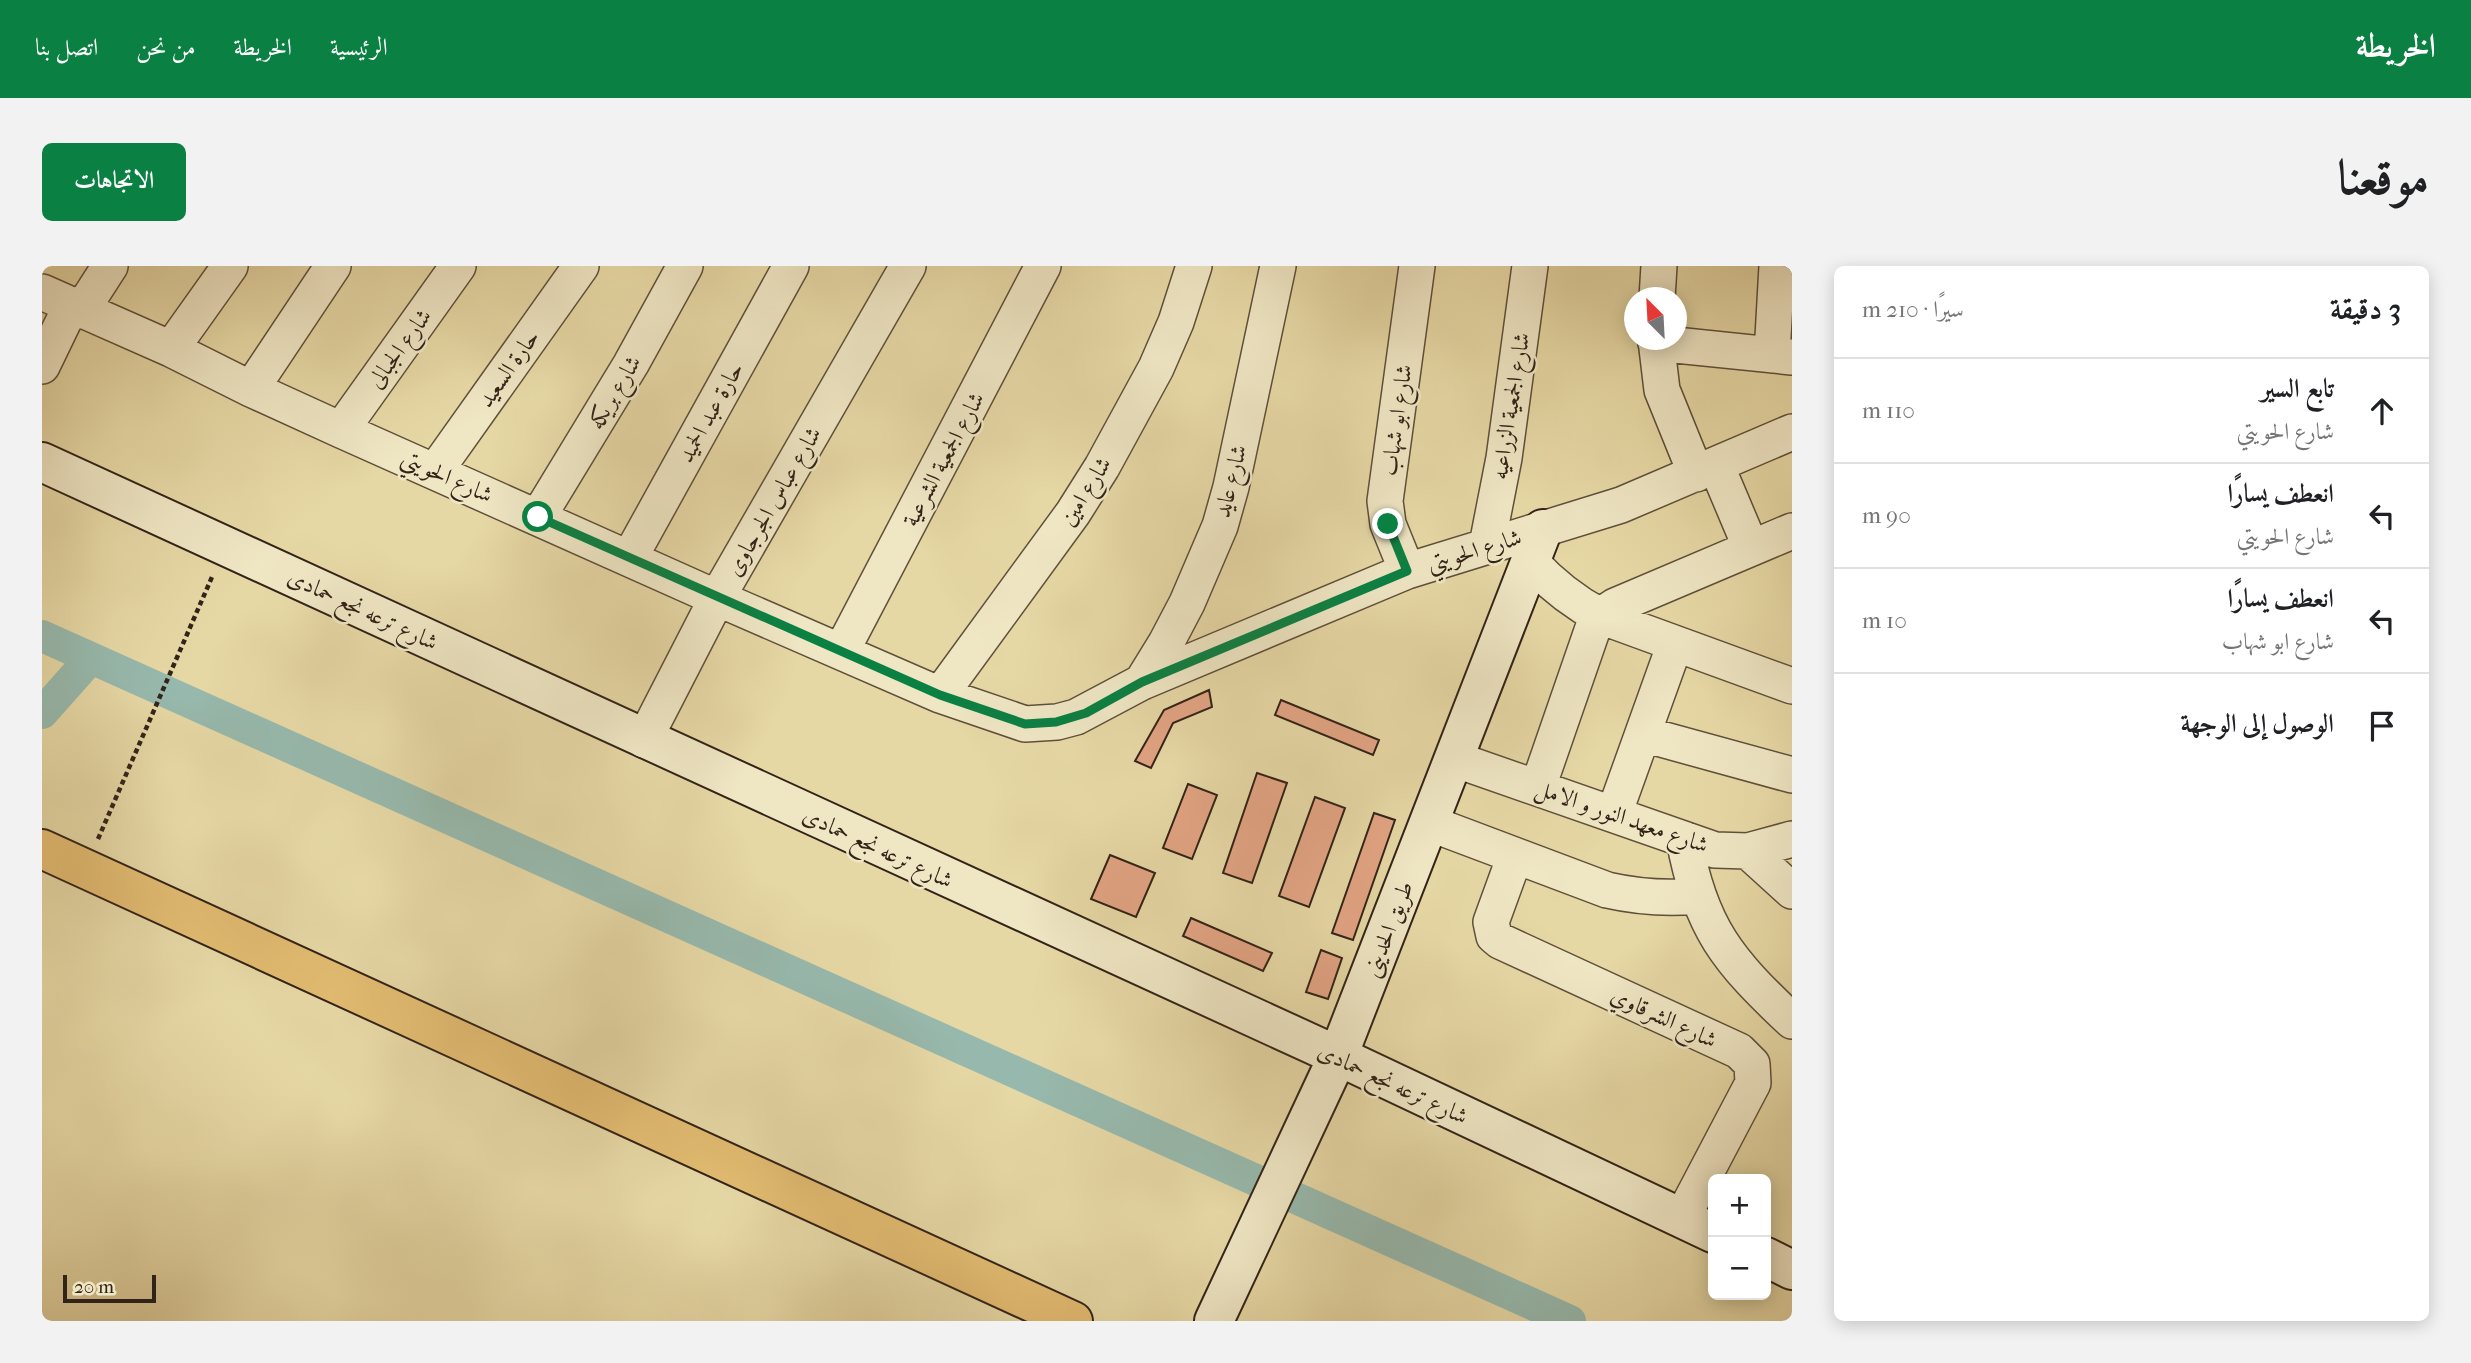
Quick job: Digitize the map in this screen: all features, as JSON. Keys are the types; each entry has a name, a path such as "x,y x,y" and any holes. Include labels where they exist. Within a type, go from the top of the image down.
{"main road":[{"path":"42,849 1073,1321"}],"street":[{"path":"42,366 65,303 110,266"},
{"path":"171,349 230,266"},
{"path":"251,389 333,266"},
{"name":"شارع الجبالى","path":"341,430 458,266"},
{"name":"حارة السعيد","path":"436,470 581,266"},
{"name":"شارع بريكه","path":"538,517 631,364 685,266"},
{"name":"حارة عبد الحميد","path":"630,557 791,266"},
{"name":"شارع عباس الجرجاوى","path":"644,740 717,598 908,266"},
{"name":"شارع الجمعية الشرعية","path":"841,652 1042,266"},
{"name":"شارع امين","path":"940,695 1073,513 1102,467 1156,368 1176,322 1195,266"},
{"name":"شارع عايد","path":"1142,682 1182,613 1220,526 1234,474 1278,266"},
{"name":"شارع ابو شهاب","path":"1407,571 1388,524 1385,501 1417,266"},
{"name":"شارع الجمعية الزراعيه","path":"1487,545 1504,458 1530,266"},
{"path":"1658,287 1659,266"},
{"path":"1687,345 1782,356 1777,266"},
{"name":"شارع الحويتي","path":"65,303 171,349 341,430 940,695 1014,722 1035,724 1056,722 1086,713 1142,682 1407,571 1487,545 1537,545 1621,505 1792,432"},
{"path":"1657,350 1662,390 1751,548"},
{"name":"شارع ترعه نجع حمادى","path":"42,462 1338,1056 1698,1225"},
{"path":"1538,787 1593,628 1600,616 1615,606 1791,533"},
{"path":"1537,545 1550,583 1573,602 1600,616 1792,686"},
{"name":"طريق الحدينى","path":"1217,1315 1338,1056 1537,545"},
{"path":"1614,814 1675,644"},
{"path":"1643,734 1792,775"},
{"name":"شارع معهد النور و الامل","path":"1454,759 1715,850 1748,851 1792,839"},
{"path":"1429,823 1607,891 1637,897 1698,896"},
{"path":"1684,839 1698,896 1719,941 1749,980 1792,1021"},
{"path":"1748,851 1792,891"},
{"name":"شارع الشرقاوي","path":"1515,856 1491,922 1494,936 1739,1051 1752,1064 1753,1083 1698,1225"},
{"path":"1771,1260 1792,1270"}],"path":[{"path":"103,826 205,592"}],"building":[{"path":"1209,690 1212,707 1173,723 1151,768 1135,761 1164,710"},
{"path":"1281,700 1379,740 1373,755 1275,715"},
{"path":"1257,773 1287,783 1252,883 1223,873"},
{"path":"1188,784 1217,795 1192,859 1163,848"},
{"path":"1315,797 1345,808 1309,907 1279,896"},
{"path":"1374,813 1395,820 1353,940 1332,933"},
{"path":"1110,855 1155,873 1136,917 1091,899"},
{"path":"1191,918 1272,953 1263,971 1183,936"},
{"path":"1321,950 1342,958 1328,999 1306,992"}],"waterway":[{"path":"42,636 1570,1321"},
{"path":"42,713 90,659"}],"route":[{"path":"538,517 940,695 1025,724 1056,722 1086,713 1142,682 1407,571 1388,524"}]}
